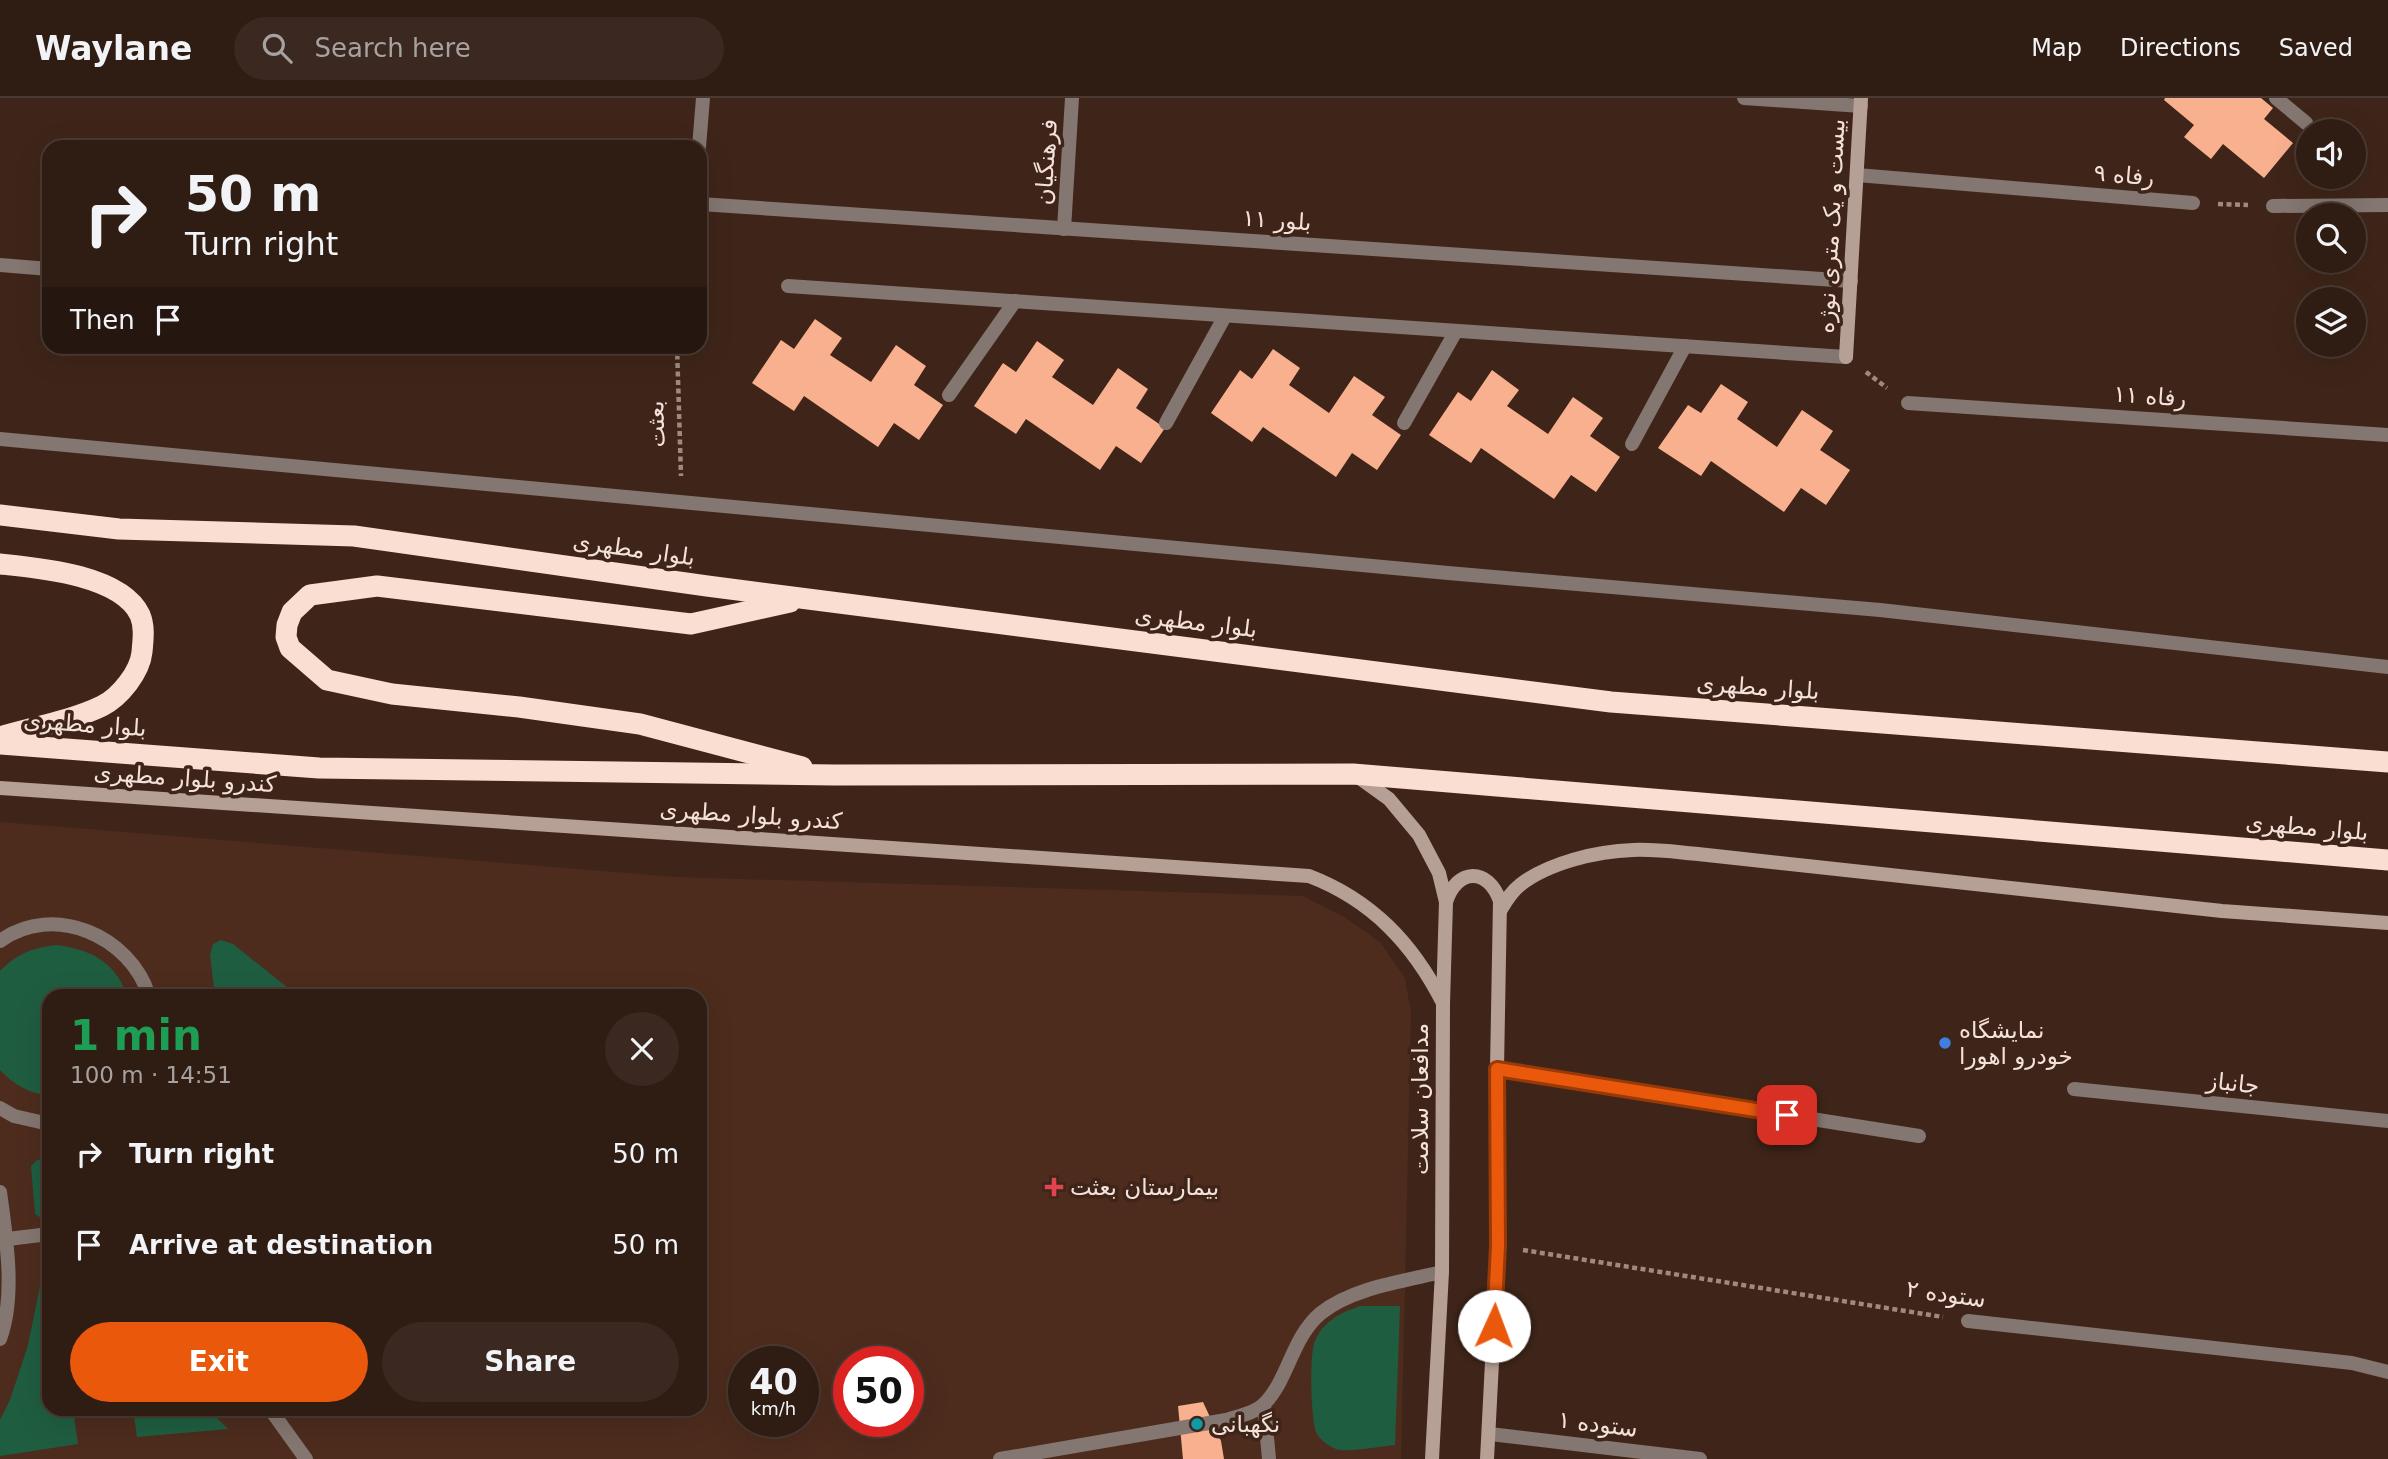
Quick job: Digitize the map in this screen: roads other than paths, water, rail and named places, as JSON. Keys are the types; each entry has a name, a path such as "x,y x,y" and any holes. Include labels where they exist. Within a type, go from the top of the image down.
{"highway":[{"name":"بلوار مطهری","path":"0,515 119,529 354,536 806,598 1611,702 2388,762"},
{"path":"0,564 63,571 123,594 141,617 144,633 141,660 122,691 104,705 0,737"},
{"path":"806,598 691,624 377,586 310,595 292,612 286,637 290,648 327,680 392,694 519,707 640,724 835,775"},
{"name":"بلوار مطهری","path":"0,744 319,768 835,775 1353,774 2388,860"}],"main road":[{"name":"بیست و یک متری نوژه","path":"1846,357 1861,102"},
{"name":"مدافعان سلامت","path":"1353,774 1389,799 1419,835 1439,873 1446,902 1442,1272 1432,1459"},
{"name":"کندرو بلوار مطهری","path":"0,788 1309,876 1338,887 1390,926 1417,957 1443,1003"},
{"path":"1500,911 1509,895 1520,884 1539,874 1568,861 1594,854 1633,850 1698,853 2222,911 2388,923"},
{"path":"1446,902 1456,882 1474,875 1490,882 1496,891 1500,911 1498,1246 1488,1459"}],"street":[{"path":"700,140 703,98"},
{"name":"فرهنگیان","path":"1064,229 1072,98"},
{"path":"1744,98 1861,102"},
{"path":"2276,98 2301,119"},
{"name":"رفاه ۹","path":"1857,175 2193,203"},
{"name":"بلور ۱۱","path":"707,204 1851,281"},
{"path":"2273,206 2388,205"},
{"path":"0,265 42,268"},
{"path":"788,286 1846,357"},
{"path":"949,395 1015,301"},
{"path":"1166,423 1225,316"},
{"path":"1404,423 1455,331"},
{"path":"1632,444 1685,346"},
{"name":"رفاه ۱۱","path":"1908,403 2388,435"},
{"path":"0,439 1434,572 1880,610 2388,667"},
{"path":"3,937 38,926 70,925 100,936 126,955 145,981 147,989"},
{"path":"1497,1069 1919,1136"},
{"name":"جانباز","path":"2074,1090 2388,1121"},
{"path":"0,1108 14,1116 42,1122"},
{"path":"0,1192 8,1239 6,1322 0,1339"},
{"path":"8,1239 42,1235"},
{"path":"1269,1459 1264,1405 1304,1332 1321,1313 1342,1300 1389,1284 1442,1272"},
{"name":"ستوده ۲","path":"1968,1321 2353,1363 2388,1373"},
{"path":"1000,1459 1045,1455 1226,1420 1264,1405"},
{"path":"275,1416 306,1459"},
{"name":"ستوده ۱","path":"1490,1434 1700,1459"}],"place":[{"name":"نمایشگاه خودرو اهورا","path":"1945,1043"},
{"name":"بیمارستان بعثت","path":"1054,1187"},
{"name":"نگهبانی","path":"1197,1424"}]}
